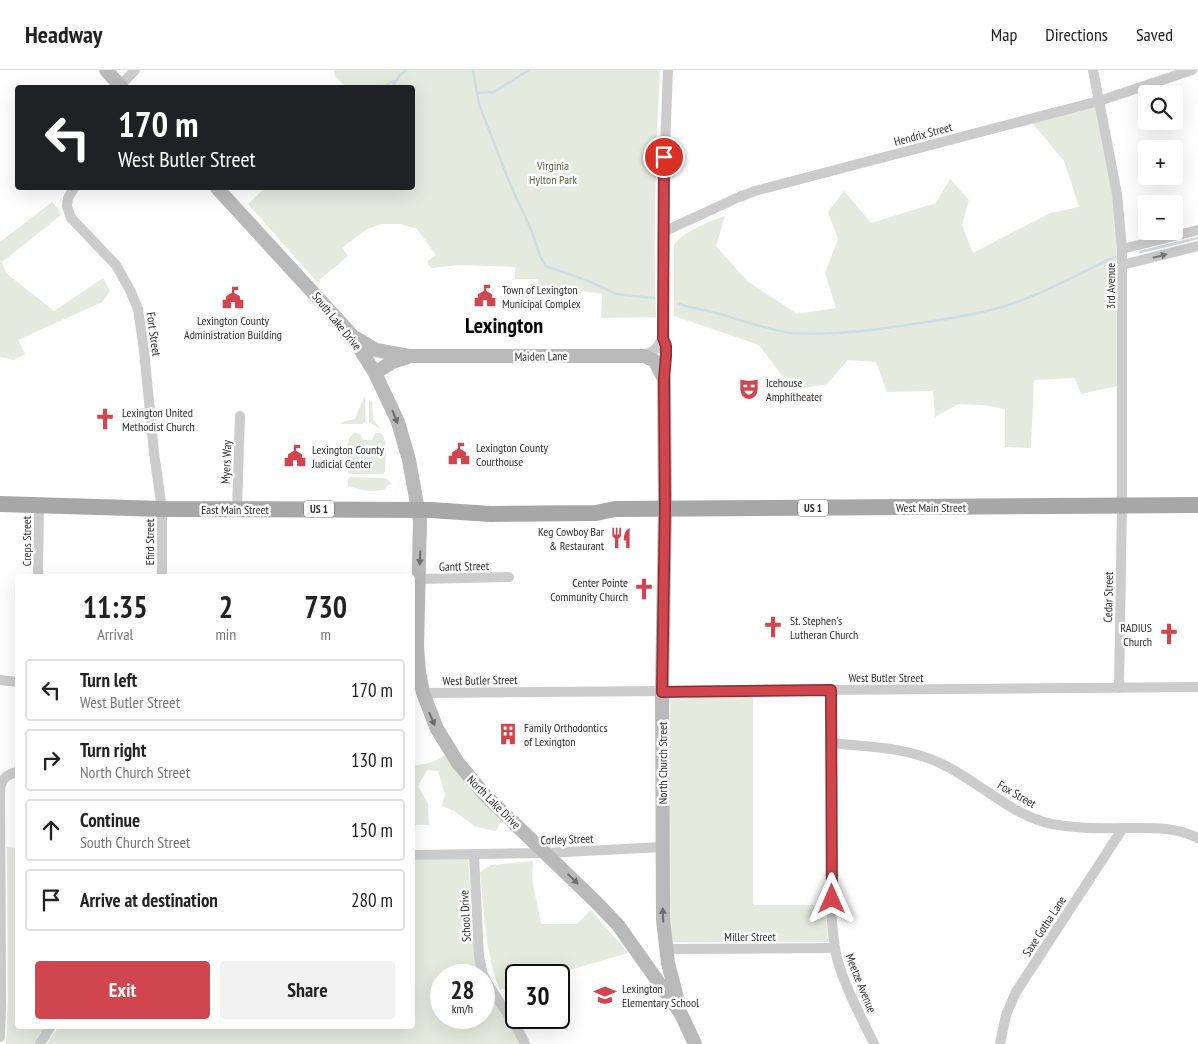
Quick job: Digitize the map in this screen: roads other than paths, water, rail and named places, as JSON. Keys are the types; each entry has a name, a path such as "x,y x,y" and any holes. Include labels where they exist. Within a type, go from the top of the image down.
{"main road":[{"path":"106,70 120,85"},
{"name":"South Lake Drive","path":"219,190 350,333 375,373 392,407 409,460 419,510"},
{"name":"Maiden Lane","path":"350,333 376,350 410,356 644,356"},
{"name":"Maiden Lane","path":"375,373 392,362 410,356"},
{"path":"644,356 655,361 664,379"},
{"name":"North Church Street","path":"664,379 662,920 665,949 681,1014"},
{"name":"East Main Street","path":"0,504 162,509 470,511 491,505 597,503 615,509 665,509"},
{"name":"West Main Street","path":"665,509 1198,505"},
{"name":"North Lake Drive","path":"419,510 417,646 419,672 423,693 437,730 458,763 485,794 618,925 681,1014 695,1044"}],"street":[{"path":"122,85 135,70"},
{"path":"664,379 666,351 663,338 663,232 668,70"},
{"name":"3rd Avenue","path":"1093,70 1116,194 1122,249 1122,505"},
{"name":"Hendrix Street","path":"663,232 755,191 1099,101 1192,70"},
{"name":"Fort Street","path":"73,190 68,198 67,206 72,218 116,265 138,308 162,509"},
{"path":"1122,249 1198,230"},
{"path":"1122,265 1198,246"},
{"path":"644,356 656,349 663,338"},
{"name":"Myers Way","path":"237,509 240,416"},
{"name":"Creps Street","path":"38,574 39,505"},
{"name":"Cedar Street","path":"1119,688 1122,505"},
{"name":"Efird Street","path":"162,509 162,574"},
{"name":"Gantt Street","path":"419,579 509,577"},
{"path":"0,680 15,682"},
{"name":"West Butler Street","path":"423,693 1198,687"},
{"name":"Meetze Avenue","path":"831,690 832,911 835,948 843,978 874,1044"},
{"name":"Fox Street","path":"831,742 897,750 927,758 955,771 1008,805 1036,820 1067,826 1164,827 1176,829 1198,838"},
{"path":"0,1037 0,789 3,779 15,773"},
{"name":"Saxe Gotha Lane","path":"1004,1042 1006,1015 1016,992 1123,828"},
{"name":"Corley Street","path":"415,855 546,853 662,848"},
{"name":"School Drive","path":"474,855 481,964"},
{"name":"Miller Street","path":"665,949 835,948"},
{"name":"School Drive","path":"495,997 515,1025 525,1044"},
{"path":"40,1044 49,1029"}],"waterway":[{"path":"393,85 406,70"},
{"path":"473,70 479,104 508,179 546,266 591,282 616,294 654,298"},
{"path":"477,93 494,92 529,70"},
{"path":"386,85 394,81"},
{"path":"1140,252 1198,238"},
{"path":"679,304 783,332 827,334 860,331 948,319 1001,307 1038,294 1115,257"}],"place":[{"name":"Town of Lexington Municipal Complex","path":"485,296"},
{"name":"Lexington County Administration Building","path":"233,298"},
{"name":"Icehouse Amphitheater","path":"749,389"},
{"name":"Lexington United Methodist Church","path":"105,419"},
{"name":"Lexington County Courthouse","path":"459,454"},
{"name":"Lexington County Judicial Center","path":"295,456"},
{"name":"Keg Cowboy Bar & Restaurant","path":"621,538"},
{"name":"Center Pointe Community Church","path":"644,589"},
{"name":"St. Stephen's Lutheran Church","path":"773,627"},
{"name":"RADIUS Church","path":"1169,634"},
{"name":"Family Orthodontics of Lexington","path":"508,734"},
{"name":"Lexington Elementary School","path":"605,995"}],"district":[{"name":"Lexington","path":"504,325"}],"park label":[{"name":"Virginia Hylton Park","path":"553,172"}]}
